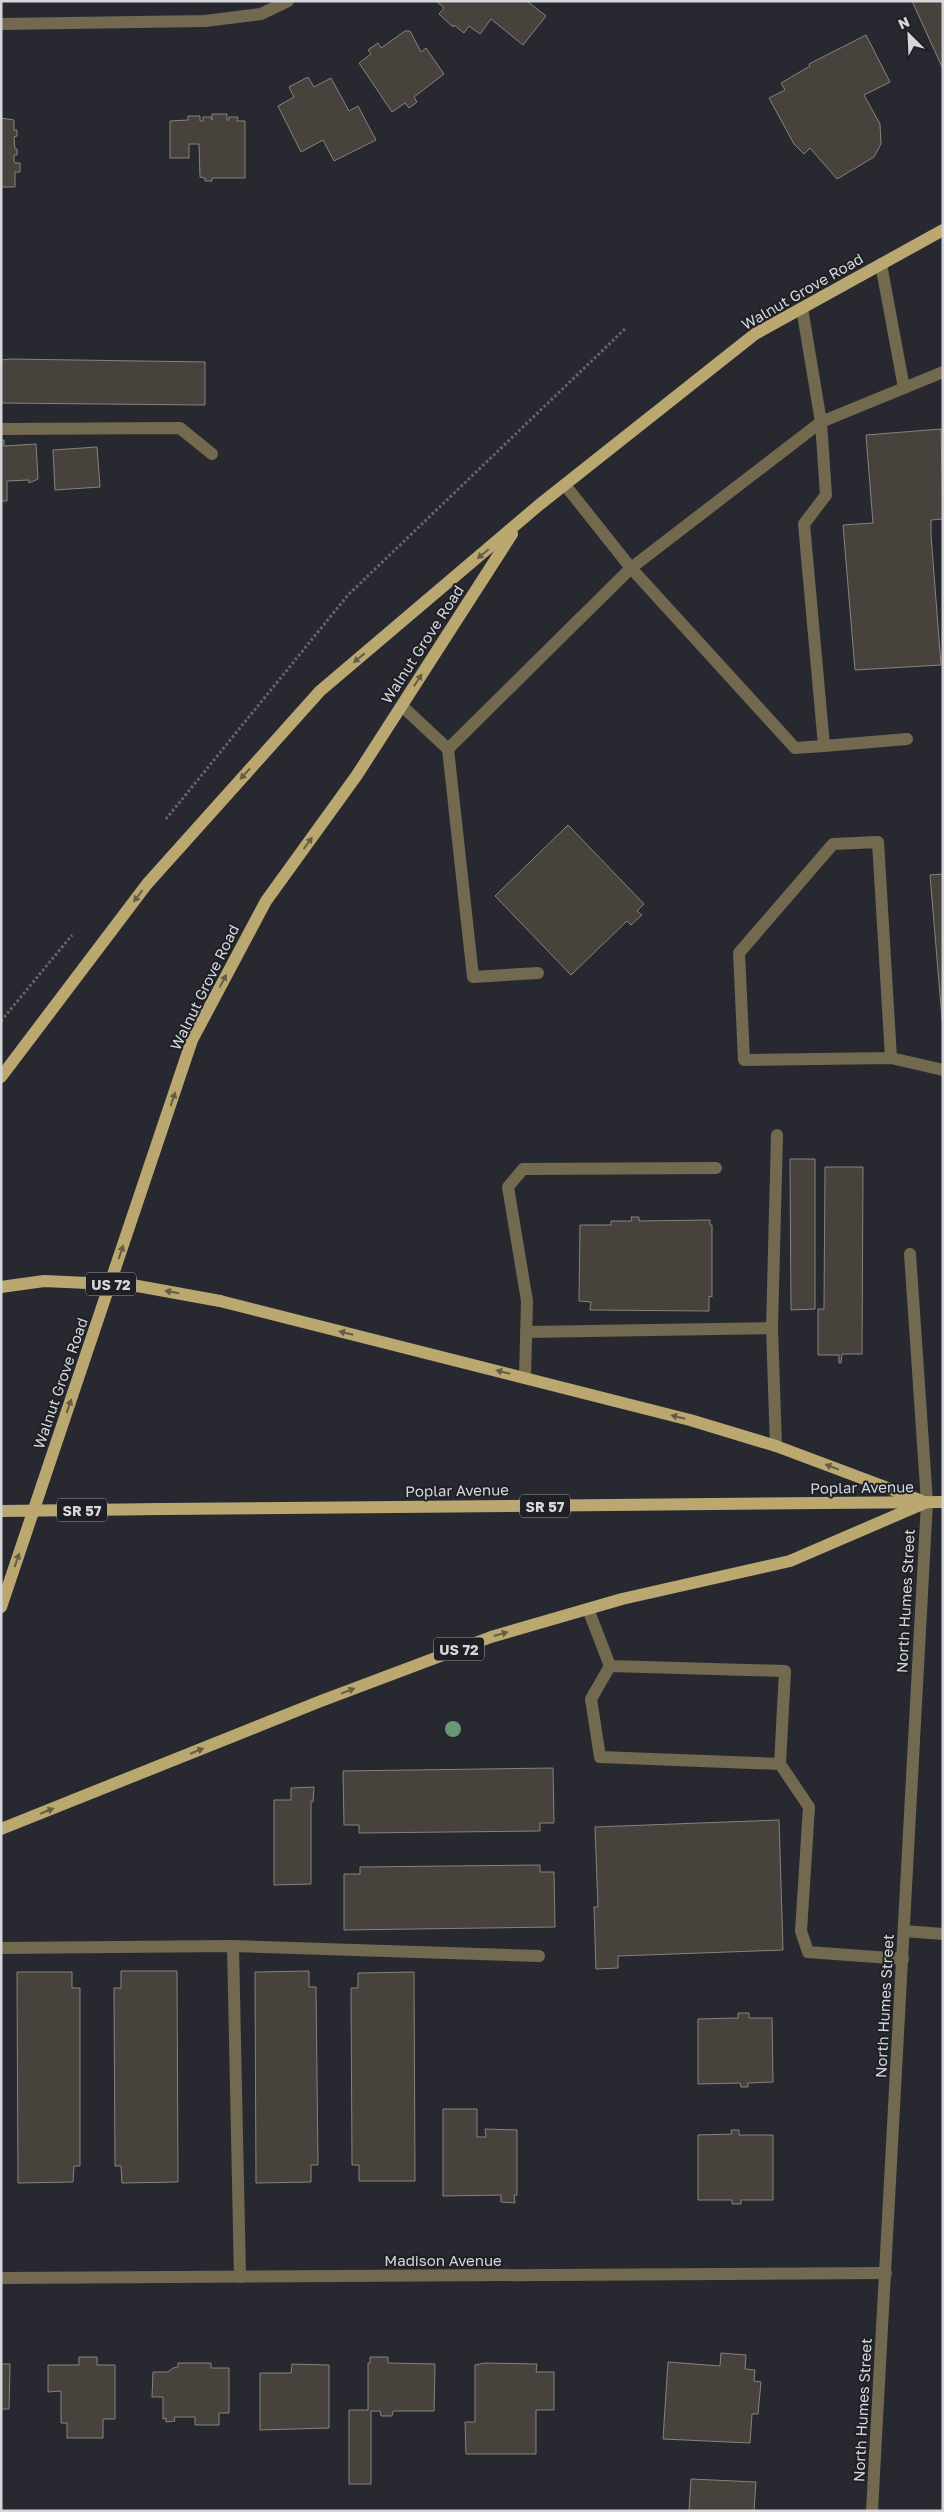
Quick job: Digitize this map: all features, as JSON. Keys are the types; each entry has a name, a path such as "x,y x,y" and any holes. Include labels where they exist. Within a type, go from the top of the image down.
{"main road":[{"name":"Walnut Grove Road","path":"1,1077 147,884 320,691 565,485 755,334 943,230"},
{"name":"Walnut Grove Road","path":"1,1607 192,1040 266,901 357,775 520,522"},
{"name":"US 72","path":"1,1287 44,1281 132,1285 220,1301 690,1420 776,1446 927,1502"},
{"name":"US 72","path":"1,1829 312,1705 491,1637 588,1609 790,1561 927,1502"},
{"name":"Poplar Avenue","path":"1,1511 943,1502"}],"street":[{"path":"1,24 205,21 261,14 288,1"},
{"path":"881,264 904,388"},
{"path":"802,308 821,422 826,495 804,524 824,746"},
{"path":"448,749 631,568 821,422 943,372"},
{"path":"1,429 180,428 212,454"},
{"path":"565,485 631,568 795,748 907,739"},
{"path":"402,706 448,749 473,977 538,972"},
{"path":"890,1058 878,842 833,844 739,953 744,1060 890,1058 943,1070"},
{"path":"776,1446 772,1328 777,1136"},
{"path":"525,1378 528,1301 508,1187 523,1169 716,1168"},
{"name":"North Humes Street","path":"872,2511 927,1502 910,1254"},
{"path":"526,1332 772,1328"},
{"path":"588,1609 610,1666"},
{"path":"610,1666 785,1671 780,1764 809,1807 800,1931 808,1952 903,1958"},
{"path":"610,1666 591,1699 600,1757 780,1764"},
{"path":"904,1931 943,1934"},
{"path":"1,1948 233,1946 539,1956"},
{"path":"233,1946 240,2277"},
{"name":"Madison Avenue","path":"1,2278 886,2273"}],"path":[{"path":"165,820 348,595 626,328"},
{"path":"1,1021 77,928"}],"building":[{"path":"436,1 527,1 546,16 523,45 491,19 480,34 469,26 464,33 454,25 453,27 439,14 444,8"},
{"path":"912,1 943,1 943,69"},
{"path":"405,31 410,31 421,52 426,48 444,74 414,97 417,102 409,108 405,103 392,112 359,63 371,54 368,50 378,43 381,48"},
{"path":"866,35 890,82 864,95 880,124 881,144 874,157 837,179 810,148 804,154 794,144 769,98 785,90 781,83 810,66 809,64"},
{"path":"308,77 314,87 331,78 349,111 358,106 376,140 334,161 323,140 301,152 278,106 294,97 289,87"},
{"path":"212,114 227,114 227,120 229,120 229,117 238,117 237,121 245,121 245,178 212,178 212,181 205,181 205,178 200,177 199,144 189,144 189,158 170,158 170,121 188,120 188,116 200,116 200,121 203,121 203,117 211,117 212,120"},
{"path":"1,118 14,120 14,130 17,130 17,136 14,137 17,155 14,155 14,161 15,163 20,163 20,172 15,172 15,187 1,187"},
{"path":"1,360 205,362 205,405 1,403"},
{"path":"941,429 943,519 931,520 931,535 941,665 855,670 843,525 873,523 866,435"},
{"path":"1,440 4,440 4,446 36,444 38,479 29,483 29,480 7,481 7,501 1,501"},
{"path":"97,447 100,487 55,490 53,450"},
{"path":"568,825 644,904 637,911 642,915 631,925 627,921 571,975 495,896"},
{"path":"943,874 943,1030 930,875"},
{"path":"790,1159 815,1159 815,1309 791,1310"},
{"path":"825,1167 863,1167 862,1354 842,1354 841,1363 839,1363 839,1355 818,1355 818,1309 824,1309"},
{"path":"631,1217 639,1217 639,1221 710,1220 710,1225 712,1225 712,1297 709,1296 709,1311 590,1310 591,1302 579,1301 580,1225 611,1225 611,1221 632,1221"},
{"path":"553,1768 554,1823 540,1823 540,1831 359,1833 359,1825 344,1825 343,1771"},
{"path":"314,1787 313,1802 311,1801 311,1884 274,1885 274,1800 291,1800 291,1788"},
{"path":"779,1820 783,1950 618,1956 618,1968 596,1969 594,1907 598,1907 595,1827"},
{"path":"540,1865 540,1872 554,1872 555,1927 344,1930 344,1874 360,1874 360,1867"},
{"path":"121,1971 177,1971 178,2182 122,2183 121,2166 115,2166 114,1988 121,1988"},
{"path":"309,1971 309,1987 316,1987 318,2165 311,2165 311,2182 256,2183 255,1972"},
{"path":"17,1972 72,1972 72,1988 80,1988 80,2166 74,2166 73,2182 18,2183"},
{"path":"414,1972 415,2181 359,2181 359,2165 352,2165 351,1988 358,1988 358,1973"},
{"path":"738,2013 749,2013 749,2018 772,2018 773,2082 748,2083 748,2087 741,2087 740,2083 698,2084 698,2019 738,2018"},
{"path":"443,2109 477,2109 477,2137 486,2137 485,2129 517,2130 517,2195 514,2195 515,2203 501,2202 501,2195 443,2196"},
{"path":"731,2130 739,2130 739,2135 773,2135 773,2200 741,2200 741,2204 732,2204 732,2200 698,2200 698,2135 732,2134"},
{"path":"721,2353 746,2355 745,2369 755,2370 754,2381 761,2382 758,2414 752,2414 750,2443 663,2439 668,2362 720,2366"},
{"path":"79,2357 97,2357 97,2365 115,2365 115,2419 103,2419 103,2438 67,2438 67,2423 61,2423 61,2391 48,2392 48,2365 79,2365"},
{"path":"370,2357 388,2357 388,2363 435,2364 434,2411 393,2411 392,2416 381,2416 380,2411 371,2411 371,2484 349,2484 349,2410 368,2410 368,2363 370,2363"},
{"path":"178,2363 211,2363 211,2368 229,2368 229,2413 219,2413 219,2425 195,2425 195,2417 174,2417 175,2421 166,2422 166,2418 163,2419 163,2397 152,2397 153,2372 168,2372 178,2367"},
{"path":"485,2363 537,2364 536,2372 554,2372 554,2410 536,2410 536,2454 466,2454 465,2422 475,2422 475,2365"},
{"path":"1,2364 10,2364 9,2409 1,2409"},
{"path":"292,2364 329,2365 329,2428 260,2430 260,2373 291,2373"},
{"path":"691,2479 756,2482 754,2511 689,2511"}]}
